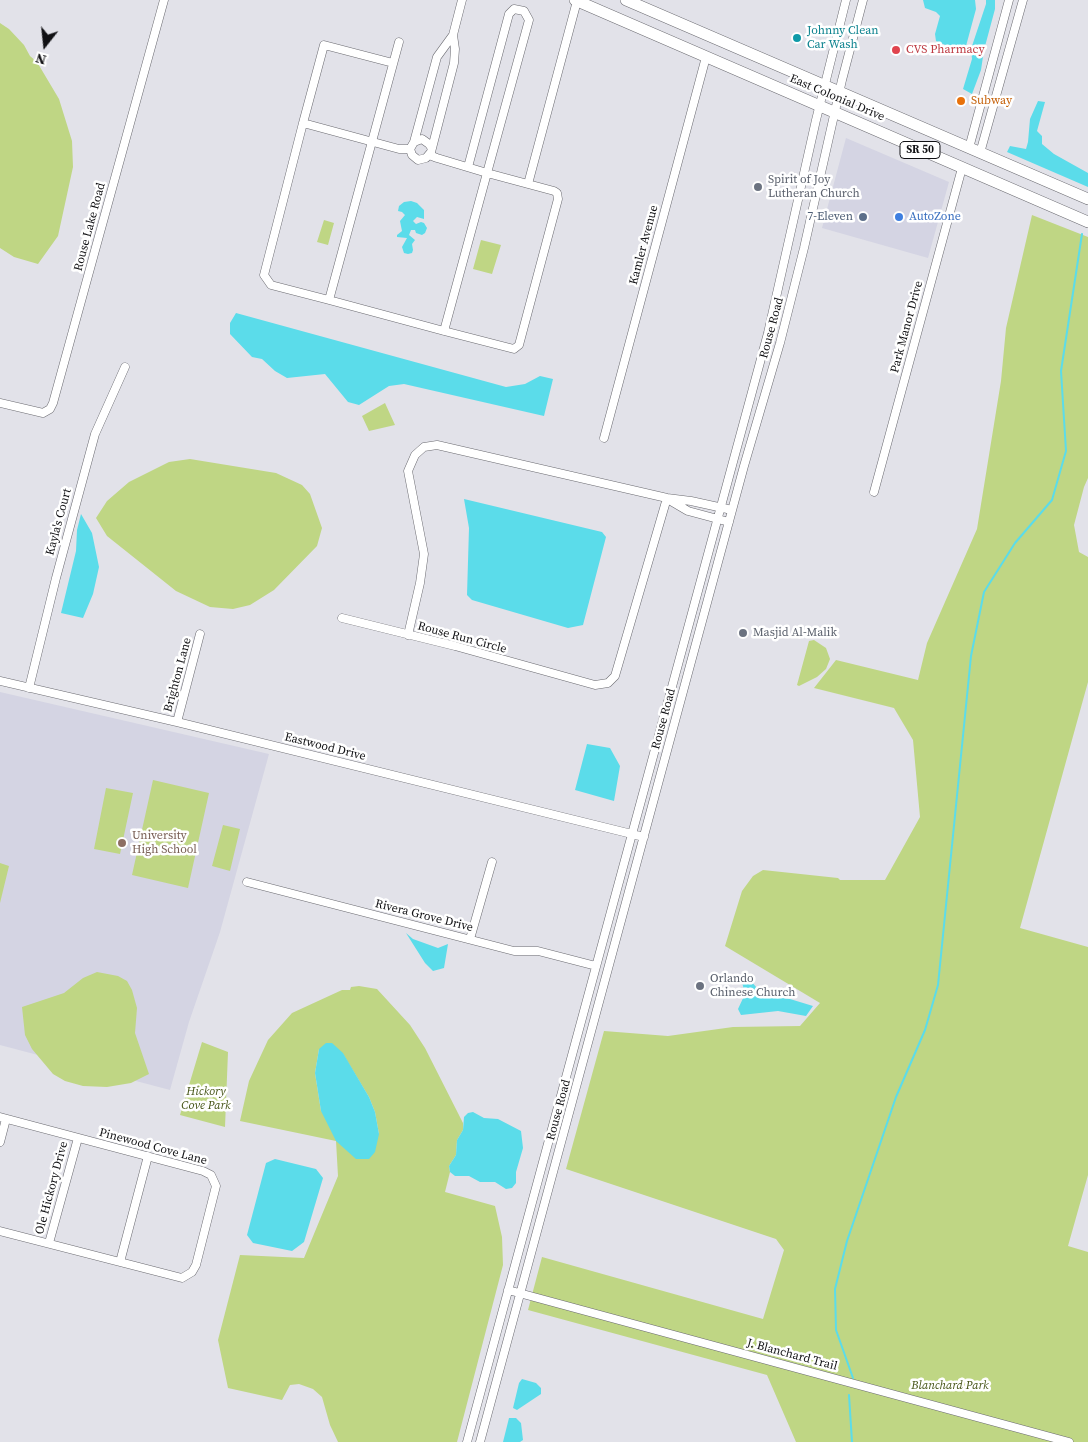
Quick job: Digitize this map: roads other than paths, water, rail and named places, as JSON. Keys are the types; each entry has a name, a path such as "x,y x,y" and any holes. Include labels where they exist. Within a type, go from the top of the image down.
{"highway":[{"name":"East Colonial Drive","path":"576,0 1088,222"},
{"name":"East Colonial Drive","path":"626,0 1088,200"}],"street":[{"name":"Rouse Lake Road","path":"0,403 43,413 50,409 53,403 164,0"},
{"path":"453,35 454,63 430,152 422,160 418,160 412,155 412,146 437,57 453,35 462,0"},
{"path":"528,184 576,0"},
{"name":"Rouse Road","path":"467,1442 716,518 768,332 824,86 846,0"},
{"name":"Rouse Road","path":"480,1442 732,510 794,290 834,112 863,0"},
{"path":"969,148 1009,0"},
{"path":"980,153 1023,0"},
{"path":"444,331 529,20 524,11 514,9 509,14 468,167"},
{"path":"329,300 399,42"},
{"path":"393,63 324,45 264,275 271,285 514,349 519,346 558,199 556,193 554,190 468,167 430,152"},
{"name":"Kamler Avenue","path":"604,438 706,57"},
{"path":"304,122 399,149 412,146 422,140 429,144 430,152"},
{"name":"Park Manor Drive","path":"874,492 962,168"},
{"name":"Kayla's Court","path":"29,688 56,578 95,434 125,367"},
{"name":"Rouse Run Circle","path":"667,498 615,676 608,683 595,685 455,646 408,635 420,582 424,554 408,471 415,455 424,447 437,445 667,498 732,510"},
{"name":"Rouse Run Circle","path":"667,498 688,511 729,522"},
{"path":"688,511 691,501"},
{"path":"342,618 408,635"},
{"name":"Brighton Lane","path":"176,722 200,634"},
{"name":"Eastwood Drive","path":"0,682 176,722 644,837"},
{"path":"470,939 492,862"},
{"name":"Rivera Grove Drive","path":"247,882 514,951 538,950 596,966"},
{"path":"0,1142 3,1118"},
{"name":"Pinewood Cove Lane","path":"0,1230 182,1278 190,1275 196,1265 216,1186 211,1175 203,1171 3,1118"},
{"name":"Ole Hickory Drive","path":"49,1243 78,1138"},
{"path":"120,1262 148,1156"},
{"name":"J. Blanchard Trail","path":"508,1290 1069,1442"}],"water":[{"path":"923,0 975,0 976,9 966,46 957,50 936,41 935,34 940,16 936,12 925,8"},
{"path":"986,0 995,0 995,9 984,50 981,70 972,94 963,89 972,59 971,49"},
{"path":"1038,101 1045,102 1037,131 1042,136 1042,144 1054,154 1088,173 1088,187 1007,152 1010,146 1026,149 1030,119"},
{"path":"411,201 417,203 424,210 424,219 417,217 413,221 416,224 424,223 427,228 422,235 416,233 415,230 411,230 409,235 415,240 412,244 412,253 408,254 404,253 402,247 407,238 397,237 402,231 400,221 405,215 398,211 399,206 404,202"},
{"path":"236,313 506,387 525,384 540,376 553,379 544,416 404,384 389,386 359,405 348,402 325,374 287,378 275,371 262,359 252,357 230,334 230,323"},
{"path":"464,499 602,532 606,537 583,625 568,628 472,600 467,595 469,528"},
{"path":"81,514 92,533 99,567 93,594 83,618 61,613 76,551 77,530"},
{"path":"587,744 610,748 620,766 614,801 575,790"},
{"path":"406,933 413,939 438,948 448,944 444,968 433,971 425,963"},
{"path":"750,980 764,996 790,999 813,1006 806,1016 778,1011 741,1015 738,1009 745,994 742,982"},
{"path":"326,1043 332,1043 343,1053 369,1097 375,1112 379,1134 375,1152 369,1159 356,1159 336,1141 321,1111 315,1073 319,1049"},
{"path":"473,1112 484,1118 498,1119 521,1131 523,1148 516,1172 516,1183 512,1188 506,1189 495,1182 480,1182 469,1176 455,1176 450,1172 449,1166 456,1155 457,1140 463,1130 464,1117 468,1113"},
{"path":"275,1159 316,1169 323,1178 304,1242 292,1251 253,1243 247,1235 266,1163"},
{"path":"522,1379 536,1383 541,1388 541,1394 517,1410 513,1408 519,1383"},
{"path":"509,1418 516,1418 521,1423 523,1440 520,1442 503,1442"}],"waterway":[{"path":"853,1378 836,1330 835,1289 847,1241 896,1097 925,1030 938,985 971,656 984,592 1015,543 1052,500 1066,451 1061,371 1082,234"},
{"path":"849,1395 852,1442"}],"place":[{"name":"Johnny Clean Car Wash","path":"797,38"},
{"name":"CVS Pharmacy","path":"896,50"},
{"name":"Subway","path":"961,101"},
{"name":"Spirit of Joy Lutheran Church","path":"758,187"},
{"name":"7-Eleven","path":"863,217"},
{"name":"AutoZone","path":"899,217"},
{"name":"Masjid Al-Malik","path":"743,633"},
{"name":"University High School","path":"122,843"},
{"name":"Orlando Chinese Church","path":"700,986"}],"park label":[{"name":"Hickory Cove Park","path":"206,1099"},
{"name":"Blanchard Park","path":"950,1386"}]}
